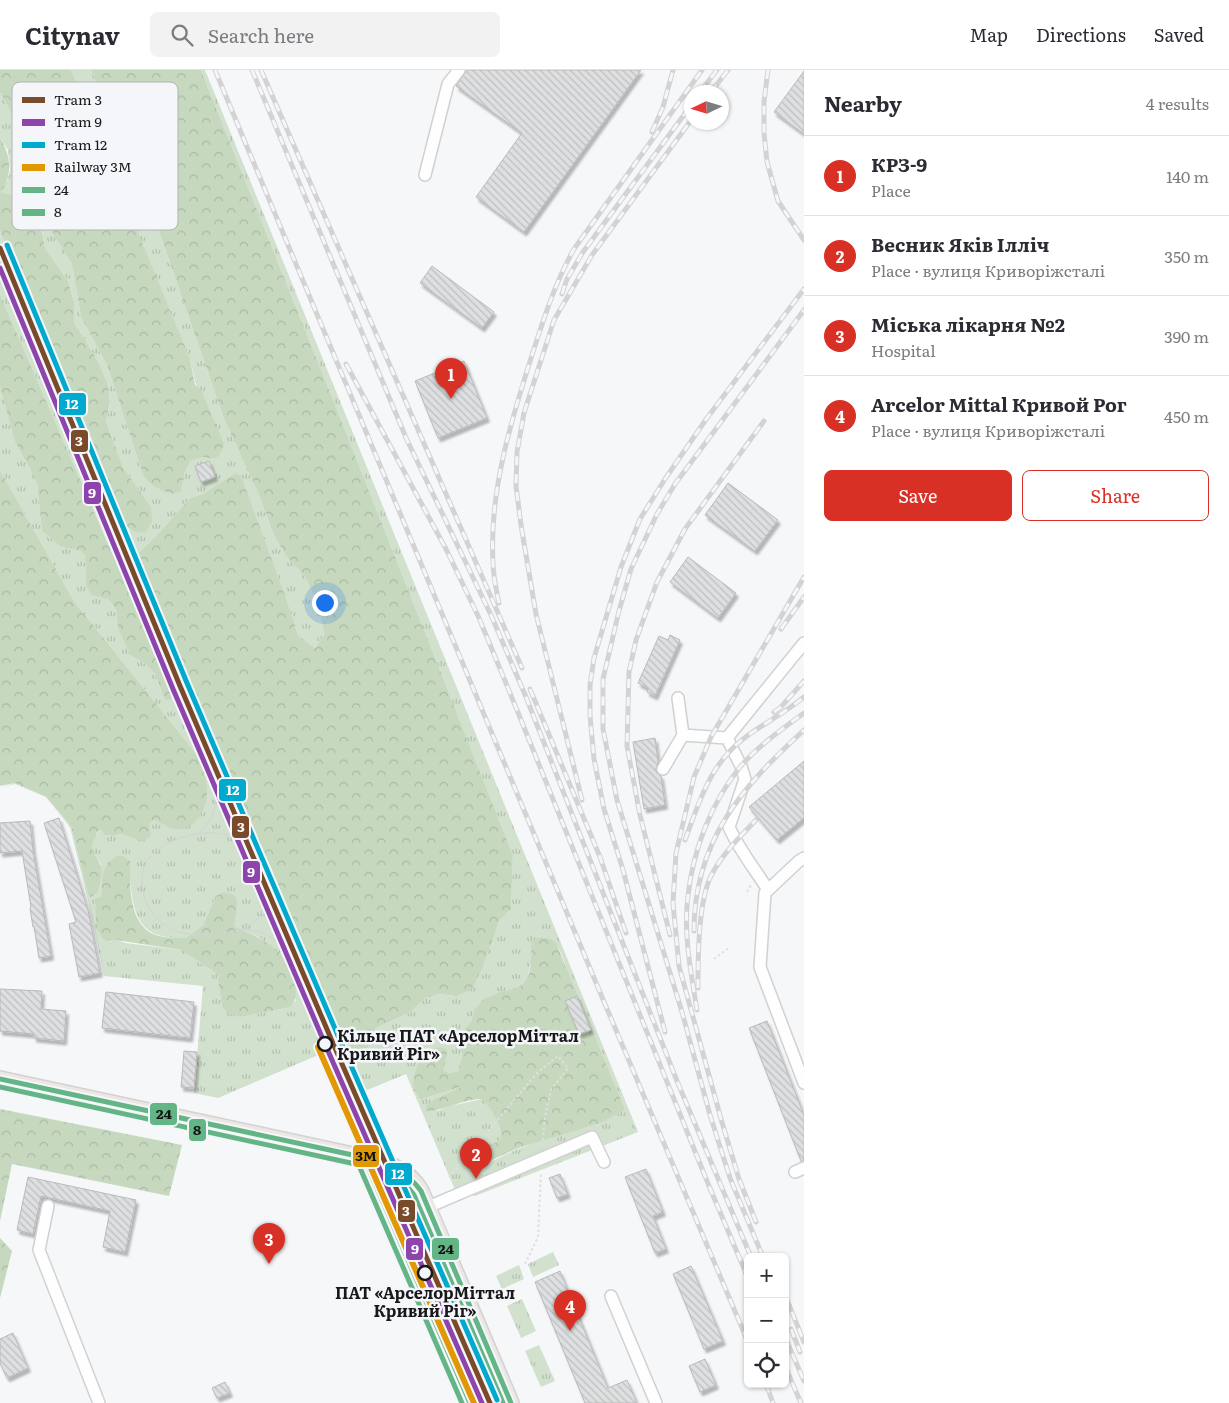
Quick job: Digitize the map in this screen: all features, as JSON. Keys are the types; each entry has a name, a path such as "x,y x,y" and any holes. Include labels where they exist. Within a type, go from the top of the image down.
{"main road":[{"path":"0,1079 364,1158 398,1168 409,1174 421,1191 511,1403"},
{"path":"364,1158 470,1403"}],"lane":[{"path":"425,175 448,84 458,70"},
{"path":"727,738 804,643"},
{"path":"662,769 683,735 678,698"},
{"path":"683,735 727,738"},
{"path":"727,738 741,766 745,779 729,827 735,842 768,890"},
{"path":"804,858 798,861 765,893 760,967 804,1083"},
{"path":"428,1207 592,1137 604,1162"},
{"path":"48,1206 38,1250 99,1403"},
{"path":"611,1296 656,1403"}],"path":[{"path":"714,959 730,948"},
{"path":"449,1177 538,1072 558,1056 568,1068"}],"green space":[{"path":"0,70 71,70 76,82 12,82 12,115 0,92"},
{"path":"71,70 91,70 96,82 75,82"},
{"path":"91,70 201,70 513,855 511,909 499,921 483,966 472,989 456,996 439,994 425,998 411,1012 376,1028 362,1062 354,1064 346,1057 281,896 200,706 174,651 138,553 190,498 203,494 236,473 241,476 298,635 315,648 324,635 319,606 305,577 287,557 275,538 258,493 224,419 159,230 178,230 178,82 96,82"},
{"path":"201,70 205,70 638,1132 475,1196 455,1190 406,1074 360,1093 337,1047 218,1098 194,1093 203,986 104,976 70,827 46,797 71,826 88,895 98,892 101,864 93,854 93,842 97,833 101,830 104,835 114,836 120,832 136,839 149,831 149,822 154,820 161,823 205,774 202,761 74,601 0,470 0,386 37,484 42,531 61,547 80,551 85,556 86,586 91,595 109,600 116,610 118,629 130,655 145,664 156,675 162,693 172,699 169,684 0,294 0,231 43,341 89,449 121,521 130,530 151,507 123,467 106,421 110,404 108,385 99,363 74,322 74,302 68,281 45,248 41,230 61,230 62,246 72,264 81,317 107,365 143,475 156,488 173,494 181,490 185,472 191,461 203,457 213,459 190,359 179,334 108,230 159,230 224,419 258,493 275,538 287,557 305,577 319,606 324,635 315,648 298,635 287,600 241,477 236,474 203,494 190,498 138,553 174,651 200,706 281,896 346,1057 362,1062 376,1028 411,1012 425,998 439,994 456,996 492,939 499,921 511,909 513,855","holes":["130,878 134,905 141,922 153,933 162,936 186,938 203,925 214,900 234,920 234,926 262,939 296,1000 291,1007 241,1017 222,1007 217,974 181,950 116,940 109,942 102,883","543,937 555,943 565,963 601,1123 521,1148 506,1154 477,1171 491,1144 501,1140 501,1129 493,1113 482,1099 437,1111 437,1098 468,1084 422,1099 415,1087 415,1074 420,1062 429,1051 447,1055 442,1071 450,1073 458,1071 462,1056 458,1036 470,1023 476,1007 493,995 520,987 527,981 536,938"]},
{"path":"0,92 12,115 12,195 1,192 8,179 10,170 8,150 0,138"},
{"path":"0,138 6,151 9,165 7,179 1,192 12,195 12,230 41,230 45,248 68,281 74,302 74,322 99,363 108,385 110,403 106,421 123,467 151,507 152,522 146,532 132,530 121,521 77,424 19,283 0,231"},
{"path":"51,230 137,230 190,359 195,385 201,390 224,444 219,456 213,459 203,457 191,461 185,472 181,491 173,494 156,488 143,475 107,365 81,317 72,264"},
{"path":"0,294 169,685 172,699 166,700 156,675 145,664 130,655 118,629 116,610 109,600 91,595 86,586 85,556 80,551 61,547 42,531 37,484 15,441 0,386"},
{"path":"0,470 74,601 202,761 204,769 207,786 206,801 204,809 194,823 176,829 154,820 149,823 151,836 146,840 136,839 120,833 114,836 104,835 101,830 97,832 93,842 93,851 101,867 101,874 98,892 91,897 88,895 71,826 46,797 15,783 0,786"},
{"path":"15,783 46,797 15,784 0,788"},
{"path":"117,856 123,856 130,861 134,910 143,927 155,935 186,938 203,925 216,896 224,892 236,897 234,926 270,945 283,958 288,967 293,978 296,993 291,1007 241,1017 230,1014 222,1007 217,974 181,950 103,939 97,928 96,900 102,896 105,868"},
{"path":"536,938 551,939 556,943 625,1110 601,1123 521,1147 496,1158 477,1171 470,1173 466,1168 479,1149 501,1140 499,1123 482,1099 426,1111 426,1105 463,1086 422,1099 416,1093 414,1086 416,1070 425,1055 439,1047 446,1049 447,1055 443,1071 450,1073 458,1071 462,1056 458,1036 471,1021 477,1006 488,997 517,988 523,984 528,976 531,963 531,943"},
{"path":"0,1109 182,1145 169,1196 12,1164 0,1221"},
{"path":"0,1238 12,1251 0,1298"},
{"path":"553,1252 559,1265 533,1277 528,1264"},
{"path":"519,1265 524,1279 502,1289 496,1276"},
{"path":"522,1299 536,1331 521,1338 507,1306"},
{"path":"539,1345 555,1381 541,1387 525,1351"}],"building":[{"path":"467,70 641,70 524,232 476,197 522,133 456,86"},
{"path":"804,71 804,134 774,112"},
{"path":"432,266 494,312 482,328 420,283"},
{"path":"464,361 487,418 438,438 415,381"},
{"path":"209,461 215,477 201,482 195,466"},
{"path":"728,483 778,520 755,551 705,515"},
{"path":"688,557 736,593 718,618 670,582"},
{"path":"670,635 680,640 655,696 647,692 648,688 638,683 659,636 668,640"},
{"path":"655,738 658,762 656,769 657,773 661,776 665,805 644,809 633,742"},
{"path":"804,761 804,818 777,840 749,807"},
{"path":"59,818 88,910 100,973 79,977 69,924 76,922 44,823"},
{"path":"30,821 33,851 51,956 39,958 22,851 0,853 0,823"},
{"path":"0,989 42,991 41,1009 66,1011 64,1041 34,1038 34,1034 0,1031"},
{"path":"106,992 194,1002 190,1038 102,1028"},
{"path":"577,996 591,1030 579,1034 565,1001"},
{"path":"767,1021 804,1115 804,1161 801,1161 749,1028"},
{"path":"184,1051 197,1052 194,1088 181,1087"},
{"path":"646,1169 663,1212 653,1216 666,1249 655,1253 625,1177"},
{"path":"560,1174 568,1194 557,1198 549,1178"},
{"path":"28,1177 136,1200 125,1252 103,1247 110,1211 41,1196 33,1234 17,1230"},
{"path":"691,1266 723,1341 704,1349 673,1274"},
{"path":"560,1271 608,1388 627,1380 637,1403 585,1403 535,1282"},
{"path":"13,1333 28,1368 7,1378 0,1363 0,1339"},
{"path":"705,1359 716,1385 700,1392 689,1366"},
{"path":"225,1382 230,1393 217,1398 212,1388"}],"tram line":[{"name":"12","path":"7,245 187,683 497,1400"},
{"name":"3","path":"0,248 180,686 490,1403"},
{"name":"9","path":"0,268 173,689 325,1044 482,1403"},
{"path":"196,835 209,821 214,809 215,794 212,776"},
{"path":"252,853 238,840 216,833 191,835 165,844 147,861 143,871 142,887 144,897 151,911 158,919 174,930 203,935 243,930 255,931 270,936 286,949"},
{"path":"240,930 258,918 265,902 266,887"}],"railway":[{"path":"215,70 744,1333"},
{"path":"252,70 407,440 491,615 526,697 677,1081 749,1253"},
{"path":"261,70 522,668"},
{"path":"652,132 663,107 673,70"},
{"path":"499,603 494,572 493,536 494,509 498,483 516,405 550,301 574,249 702,70"},
{"path":"705,85 717,70"},
{"path":"716,85 728,70"},
{"path":"768,70 764,102 764,133 767,162 778,201 804,240"},
{"path":"562,294 567,279 583,252 684,115"},
{"path":"582,800 536,614 516,486 517,452 524,413 554,320 592,255 684,130"},
{"path":"665,1032 623,870 604,809 594,759 590,716 590,685 594,658 621,567 640,519 707,418 804,289"},
{"path":"761,1253 730,1178 710,1115 682,1012 617,800 603,729 603,679 631,569 657,514 675,484 804,310"},
{"path":"346,364 446,549 479,618 744,1269"},
{"path":"670,935 640,815 627,746 629,672 636,640 657,582 685,529 764,421"},
{"path":"756,1222 739,1179 679,966 673,903 676,853 694,777 711,737 804,577"},
{"path":"781,629 804,597"},
{"path":"774,712 781,707 804,681"},
{"path":"530,689 600,857 626,933"},
{"path":"685,840 701,797 715,770 724,758 747,736 804,697"},
{"path":"697,1010 688,953 686,924 690,879 699,844 720,796 740,767 762,745 804,713"},
{"path":"694,931 696,899 702,870 712,843 742,795 781,751 804,730"},
{"path":"698,988 701,913 707,885 721,859 756,820"},
{"path":"786,1298 804,1342"},
{"path":"791,1329 800,1352"},
{"path":"788,1343 804,1381"},
{"path":"789,1375 801,1403"},
{"path":"767,1388 773,1403"}],"rail line":[{"name":"3М","path":"318,1047 474,1403"}],"transit line":[{"name":"24","path":"0,1079 362,1157 395,1168 409,1178 421,1191 511,1403"},
{"name":"8","path":"0,1087 360,1165 376,1169 397,1178 414,1195 503,1403"},
{"name":"24","path":"364,1158 470,1403"},
{"name":"8","path":"357,1161 462,1403"}],"place":[{"name":"КРЗ-9","path":"451,399"},
{"name":"Кільце ПАТ «АрселорМіттал Кривий Ріг»","path":"325,1044"},
{"name":"Весник Яків Ілліч","path":"476,1179"},
{"name":"Міська лікарня №2","path":"269,1264"},
{"name":"ПАТ «АрселорМіттал Кривий Ріг»","path":"425,1273"},
{"name":"Arcelor Mittal Кривой Рог","path":"570,1331"}]}
